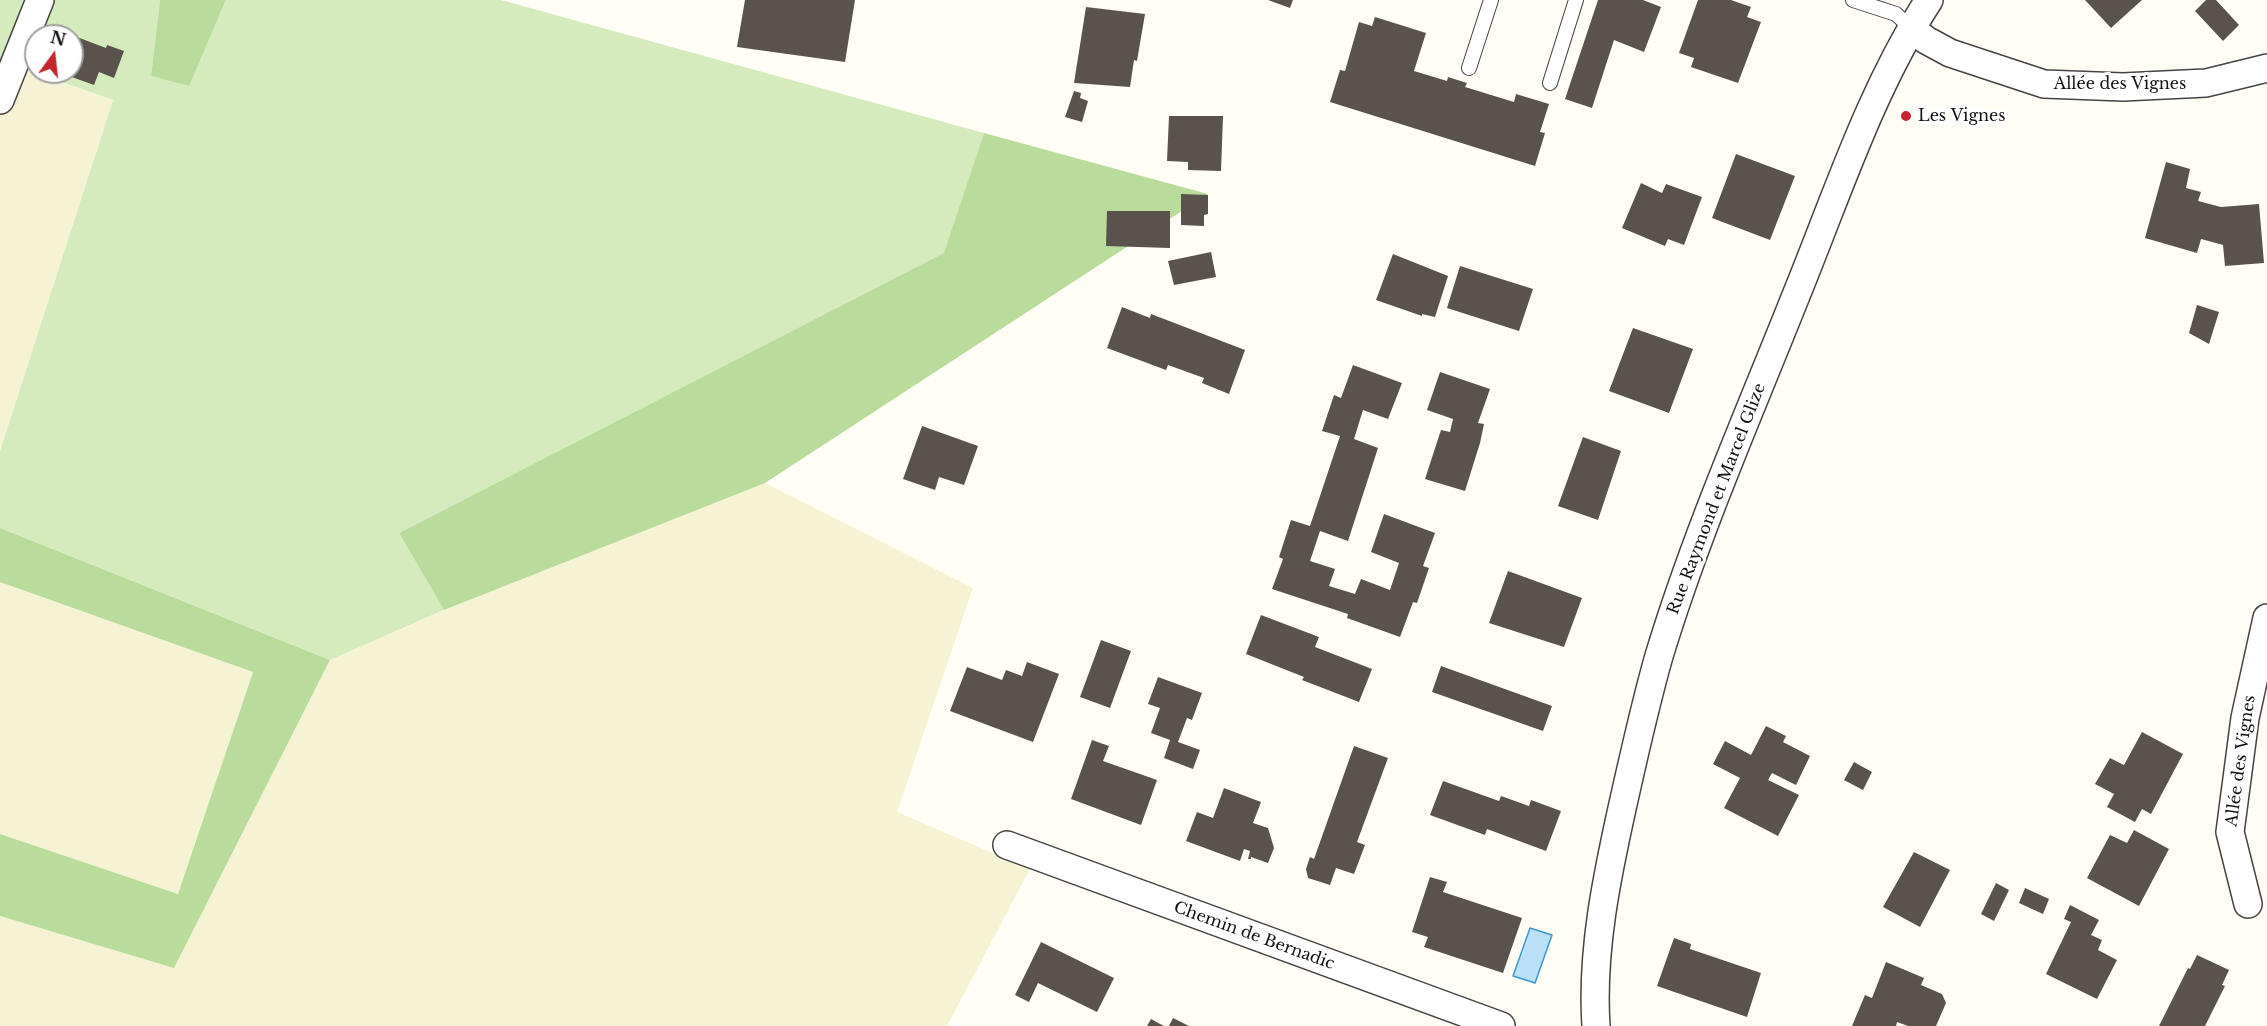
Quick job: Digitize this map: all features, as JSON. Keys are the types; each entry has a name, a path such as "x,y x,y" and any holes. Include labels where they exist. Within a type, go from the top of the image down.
{"street":[{"path":"0,100 40,0"},
{"name":"Rue Raymond et Marcel Glize","path":"1596,1026 1596,957 1607,885 1636,744 1679,594 1879,89 1911,28 1929,0"},
{"name":"Allée des Vignes","path":"1911,28 1926,40 1950,53 2044,84 2122,87 2206,83 2267,68"},
{"name":"Allée des Vignes","path":"2248,904 2230,832 2256,722 2267,618"},
{"name":"Chemin de Bernadic","path":"1007,845 1501,1026"}],"lane":[{"path":"1469,68 1491,0"},
{"path":"1550,83 1576,0"},
{"path":"1853,0 1896,14 1911,28"}],"shaded area":[{"path":"0,60 24,68 24,84 68,84 113,100 0,451"},
{"path":"765,483 973,588 897,812 1030,869 947,1026 0,1026 0,916 174,967 330,660 727,488"},
{"path":"0,582 253,672 178,894 0,834"}],"green space":[{"path":"0,0 160,0 151,76 189,85 226,0 501,0 984,133 945,253 399,533 444,610 330,660 0,528 0,451 113,100 68,84 84,84 84,24 24,24 24,68 0,60"},
{"path":"160,0 226,0 189,86 151,76"},
{"path":"984,133 1208,194 765,483 444,610 399,533 944,253"},
{"path":"0,528 330,660 174,968 0,916 0,834 178,894 253,672 0,582"}],"water":[{"path":"1530,928 1552,935 1535,983 1513,976"}],"building":[{"path":"745,0 855,0 845,62 737,47"},
{"path":"1268,0 1293,0 1290,8"},
{"path":"1598,0 1643,0 1661,7 1644,52 1614,40 1592,108 1565,99"},
{"path":"1698,0 1731,0 1751,7 1747,17 1761,22 1738,83 1691,67 1694,58 1679,53"},
{"path":"2085,0 2142,0 2111,28"},
{"path":"2206,0 2216,0 2239,25 2223,41 2195,11"},
{"path":"1086,7 1145,14 1130,87 1074,83"},
{"path":"1375,17 1426,33 1414,71 1447,81 1448,77 1467,83 1465,87 1514,102 1516,94 1549,104 1540,132 1545,133 1535,166 1330,102 1340,70 1345,71 1359,22 1372,26"},
{"path":"84,40 106,48 107,45 124,51 114,78 99,72 94,85 84,81"},
{"path":"1074,91 1081,93 1080,98 1088,101 1082,122 1065,117"},
{"path":"1169,116 1223,116 1221,171 1188,170 1188,162 1167,161"},
{"path":"1736,154 1795,176 1770,240 1712,218"},
{"path":"2166,162 2190,169 2186,188 2201,192 2198,201 2221,207 2259,204 2264,263 2225,266 2223,245 2201,239 2197,253 2145,238"},
{"path":"1641,183 1662,193 1666,184 1702,197 1684,245 1668,239 1665,246 1622,228"},
{"path":"1181,194 1208,195 1208,214 1204,215 1204,226 1181,225"},
{"path":"1107,211 1170,211 1170,248 1106,246"},
{"path":"1211,252 1216,277 1174,285 1168,261"},
{"path":"1393,254 1448,276 1435,317 1422,314 1422,316 1376,300"},
{"path":"1460,266 1533,289 1519,331 1447,308"},
{"path":"2197,305 2219,312 2209,344 2189,333"},
{"path":"1122,307 1150,318 1151,314 1245,350 1229,394 1202,383 1204,378 1168,365 1166,370 1107,348"},
{"path":"1633,328 1693,349 1669,413 1609,391"},
{"path":"1353,365 1402,383 1388,419 1363,410 1354,439 1378,448 1348,541 1320,531 1310,561 1335,569 1329,586 1355,594 1361,579 1390,590 1399,563 1371,552 1384,514 1435,533 1423,566 1429,568 1417,603 1413,602 1400,637 1347,618 1348,614 1272,589 1283,559 1279,557 1291,520 1310,526 1340,436 1322,431 1334,395 1341,398"},
{"path":"1440,372 1490,389 1478,423 1484,424 1465,491 1425,479 1441,430 1450,432 1453,419 1427,410"},
{"path":"922,426 978,446 964,485 939,477 935,490 903,479"},
{"path":"1583,437 1621,451 1598,520 1558,506"},
{"path":"1508,571 1582,598 1564,647 1489,623"},
{"path":"1261,615 1319,637 1315,647 1372,669 1359,702 1302,680 1304,677 1246,654"},
{"path":"1101,640 1131,651 1110,708 1080,697"},
{"path":"1027,662 1059,674 1033,742 950,711 967,667 1002,680 1006,670 1022,676"},
{"path":"1441,666 1552,706 1543,731 1432,692"},
{"path":"1158,677 1202,693 1192,720 1187,718 1178,742 1200,750 1193,769 1164,758 1170,740 1151,733 1160,708 1148,704"},
{"path":"1766,726 1786,736 1783,742 1810,756 1796,785 1772,773 1768,780 1799,795 1778,836 1724,808 1740,778 1713,764 1725,741 1751,755"},
{"path":"2142,732 2183,754 2151,814 2142,809 2135,822 2107,807 2114,794 2095,784 2110,758 2124,765"},
{"path":"1092,740 1109,746 1103,761 1157,780 1141,825 1071,799"},
{"path":"1354,746 1388,758 1357,842 1365,845 1354,874 1336,868 1330,885 1308,878 1306,869 1310,857 1314,859"},
{"path":"1854,762 1872,772 1863,790 1844,780"},
{"path":"1443,781 1499,801 1501,796 1529,806 1531,800 1561,811 1546,851 1487,829 1485,835 1430,815"},
{"path":"1224,788 1261,802 1253,823 1268,828 1274,848 1268,863 1251,857 1248,859 1250,851 1244,849 1240,861 1186,841 1197,812 1213,818"},
{"path":"2134,830 2169,849 2139,906 2087,878 2110,835 2127,843"},
{"path":"1914,852 1950,870 1920,927 1883,907"},
{"path":"1430,877 1447,882 1443,892 1522,918 1503,973 1424,947 1428,937 1412,932"},
{"path":"1996,883 2009,890 1994,921 1981,914"},
{"path":"2025,888 2049,899 2043,914 2019,903"},
{"path":"2070,905 2099,920 2091,935 2102,940 2098,950 2117,960 2097,999 2046,974 2071,922 2064,919"},
{"path":"1674,938 1691,944 1690,949 1761,973 1747,1017 1657,986"},
{"path":"1041,942 1114,978 1097,1012 1038,983 1029,1002 1015,995"},
{"path":"2197,955 2229,970 2222,985 2225,986 2205,1026 2159,1026 2188,968 2190,969"},
{"path":"1886,962 1924,978 1921,985 1942,994 1946,1003 1936,1026 1908,1026 1897,1022 1896,1026 1852,1026 1865,995 1872,998"},
{"path":"1173,1018 1189,1026 1169,1026"},
{"path":"1151,1019 1164,1026 1147,1026"}],"place":[{"name":"Les Vignes","path":"1906,116"}]}
